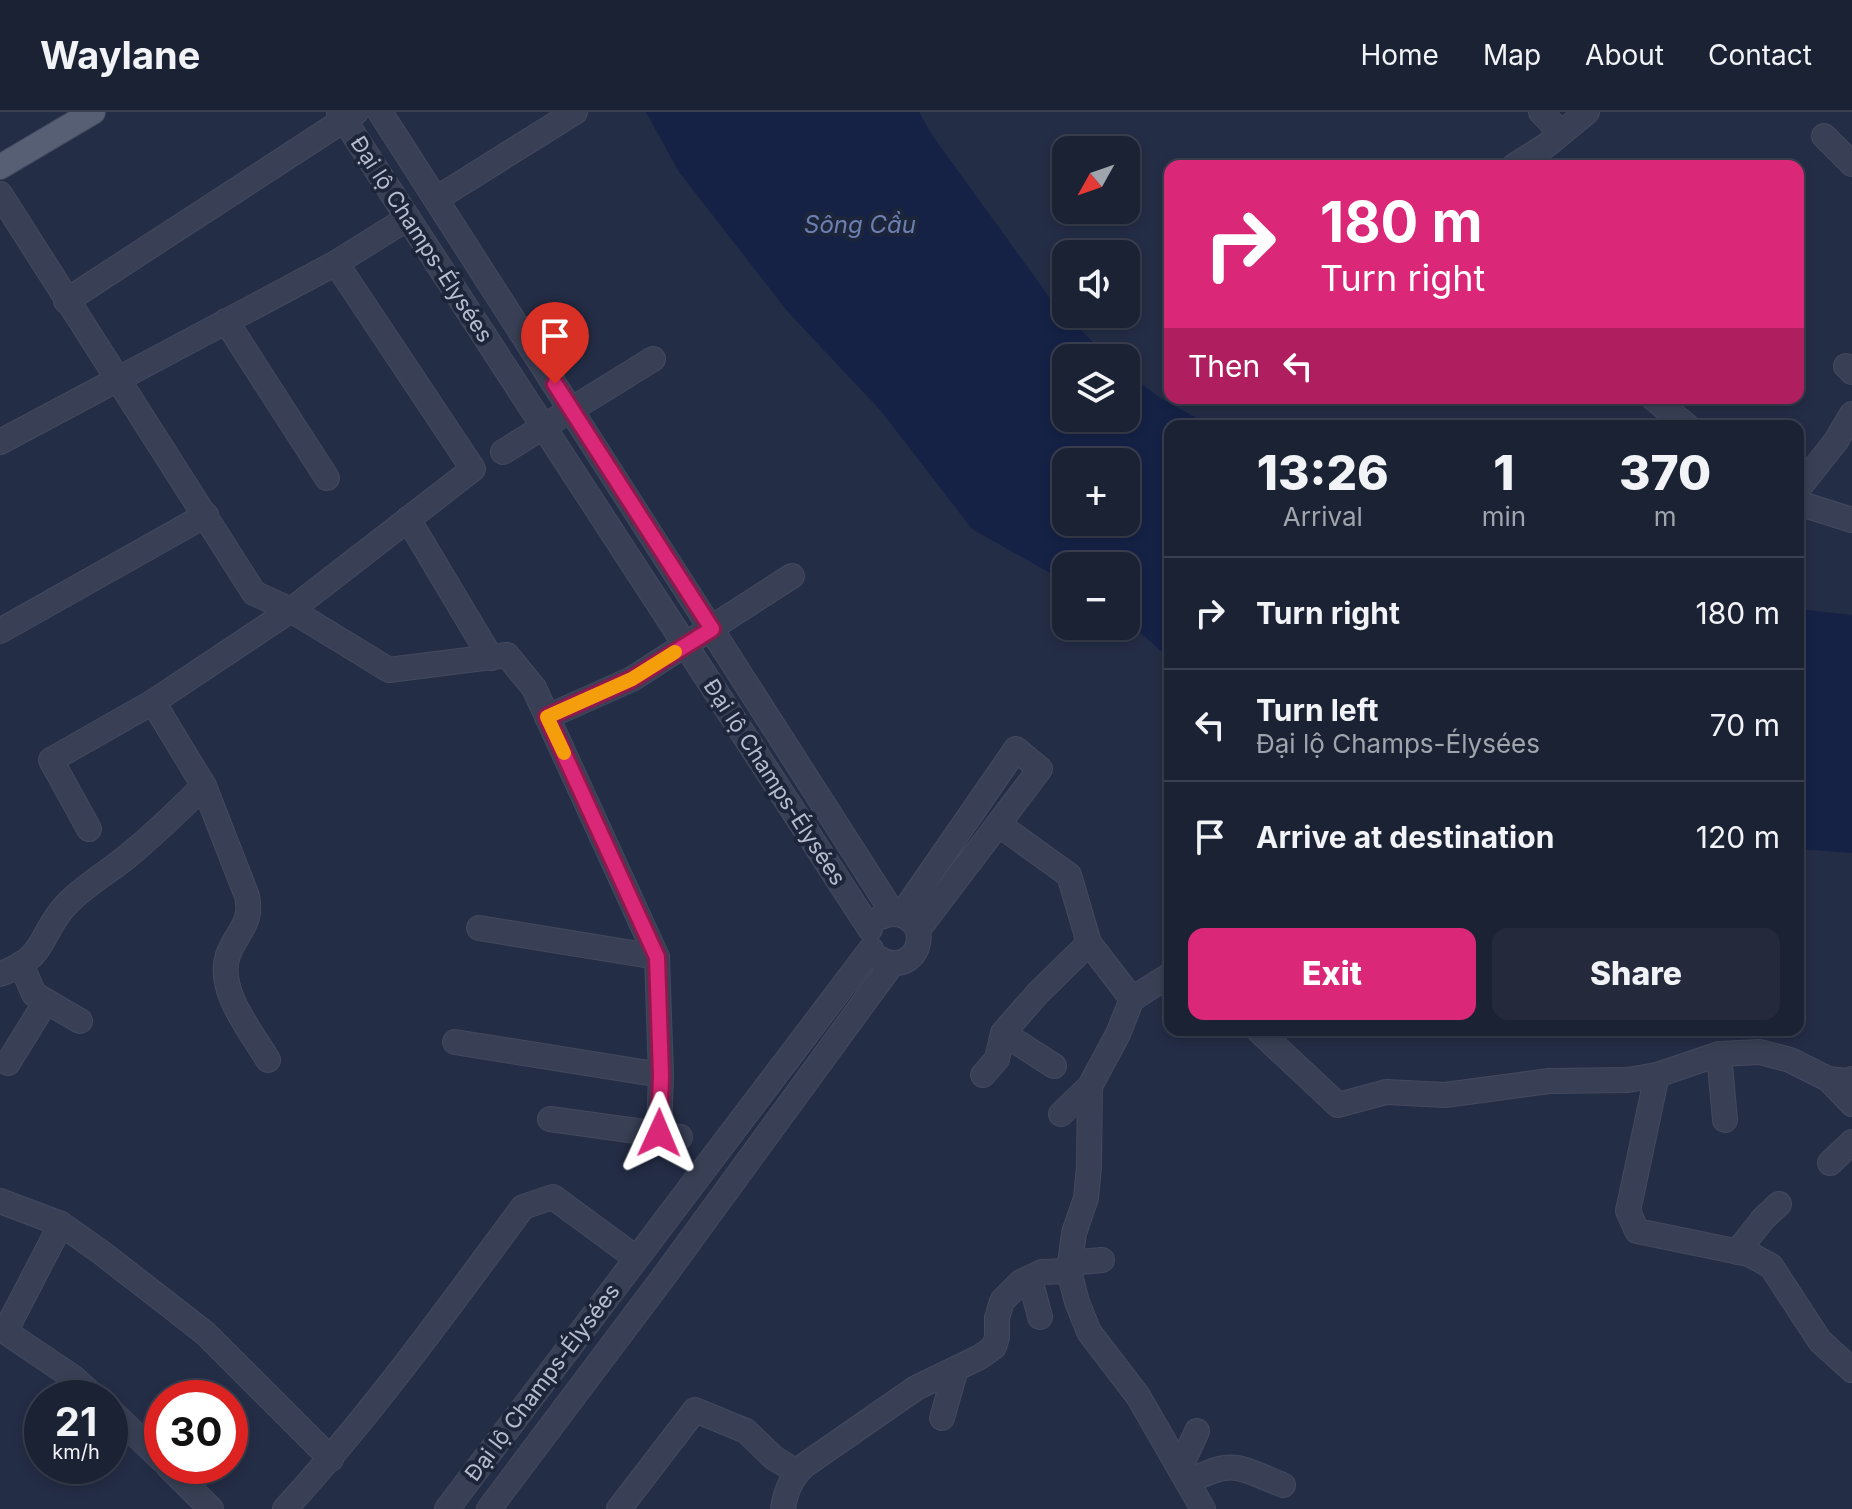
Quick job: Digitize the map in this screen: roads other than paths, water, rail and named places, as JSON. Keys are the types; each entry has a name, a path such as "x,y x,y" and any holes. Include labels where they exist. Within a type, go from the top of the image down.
{"main road":[{"path":"0,167 93,112"}],"street":[{"name":"Đại lộ Champs-Élysées","path":"346,115 408,218 687,644 870,939 879,960 901,963 914,954 919,939 712,629 380,112"},
{"path":"436,199 575,112"},
{"path":"1541,112 1561,133"},
{"path":"1523,160 1587,112"},
{"path":"66,301 346,115"},
{"path":"1824,136 1852,164"},
{"path":"0,194 254,593 291,610 389,670 507,655 534,688 657,957 661,1075 670,1135 550,1119"},
{"path":"0,442 336,263 408,218"},
{"path":"89,829 51,760 153,702 291,610 473,469 336,263"},
{"path":"226,321 327,478"},
{"path":"503,452 653,359"},
{"path":"1660,404 1680,420"},
{"path":"1804,481 1851,419"},
{"path":"1804,505 1852,520"},
{"path":"0,631 206,515"},
{"path":"408,519 491,658"},
{"path":"547,717 632,679 792,576"},
{"path":"153,702 204,786 250,910 227,957 226,978 231,996 268,1060"},
{"name":"Đại lộ Champs-Élysées","path":"447,1509 870,939 879,917 904,919 998,824 1040,769 1016,749 904,919"},
{"path":"80,1021 45,1003 11,969 31,958 67,903 136,850 204,786"},
{"path":"998,824 1069,875 1089,943 1132,999"},
{"path":"479,928 657,957"},
{"path":"983,1075 997,1059 1003,1033 1089,943"},
{"name":"Đại lộ Champs-Élysées","path":"489,1509 892,964"},
{"path":"1061,1114 1090,1086 1118,1034 1132,999 1164,979"},
{"path":"8,1063 45,1003"},
{"path":"1003,1033 1054,1066"},
{"path":"1264,1036 1338,1105 1386,1092 1445,1095 1549,1081 1628,1080 1657,1075 1719,1054 1760,1052 1840,1079 1852,1104"},
{"path":"455,1042 661,1075"},
{"path":"1719,1054 1725,1120"},
{"path":"1657,1075 1628,1211 1637,1231 1749,1254 1771,1266 1820,1341 1852,1370"},
{"path":"1090,1086 1086,1198 1074,1233 1070,1267 1077,1302 1089,1332 1138,1396 1203,1509"},
{"path":"1830,1163 1852,1142"},
{"path":"285,1509 331,1459 389,1387 523,1207 553,1197 636,1258"},
{"path":"0,1201 61,1224 205,1333 331,1459"},
{"path":"1737,1252 1779,1204"},
{"path":"61,1224 3,1329 76,1380"},
{"path":"783,1509 797,1472 916,1388 994,1347 1002,1301 1021,1282 1042,1272 1102,1260"},
{"path":"1030,1279 1040,1317"},
{"path":"942,1418 956,1369"},
{"path":"619,1509 695,1410 746,1431 774,1458 797,1472"},
{"path":"128,1427 144,1443"},
{"path":"1184,1475 1197,1431"},
{"path":"1184,1475 1222,1465 1237,1467 1283,1485"},
{"path":"186,1484 211,1509"}],"water":[{"name":"Sông Cầu","path":"646,112 919,112 932,135 1052,300 1052,328 1079,328 1094,344 1052,344 1052,432 1140,432 1140,382 1164,400 1164,404 1171,404 1200,420 1164,420 1164,654 1140,632 1140,552 1052,552 1052,574 972,529 881,411 788,312 679,172"},
{"path":"1804,610 1852,615 1852,853 1804,849"}]}
